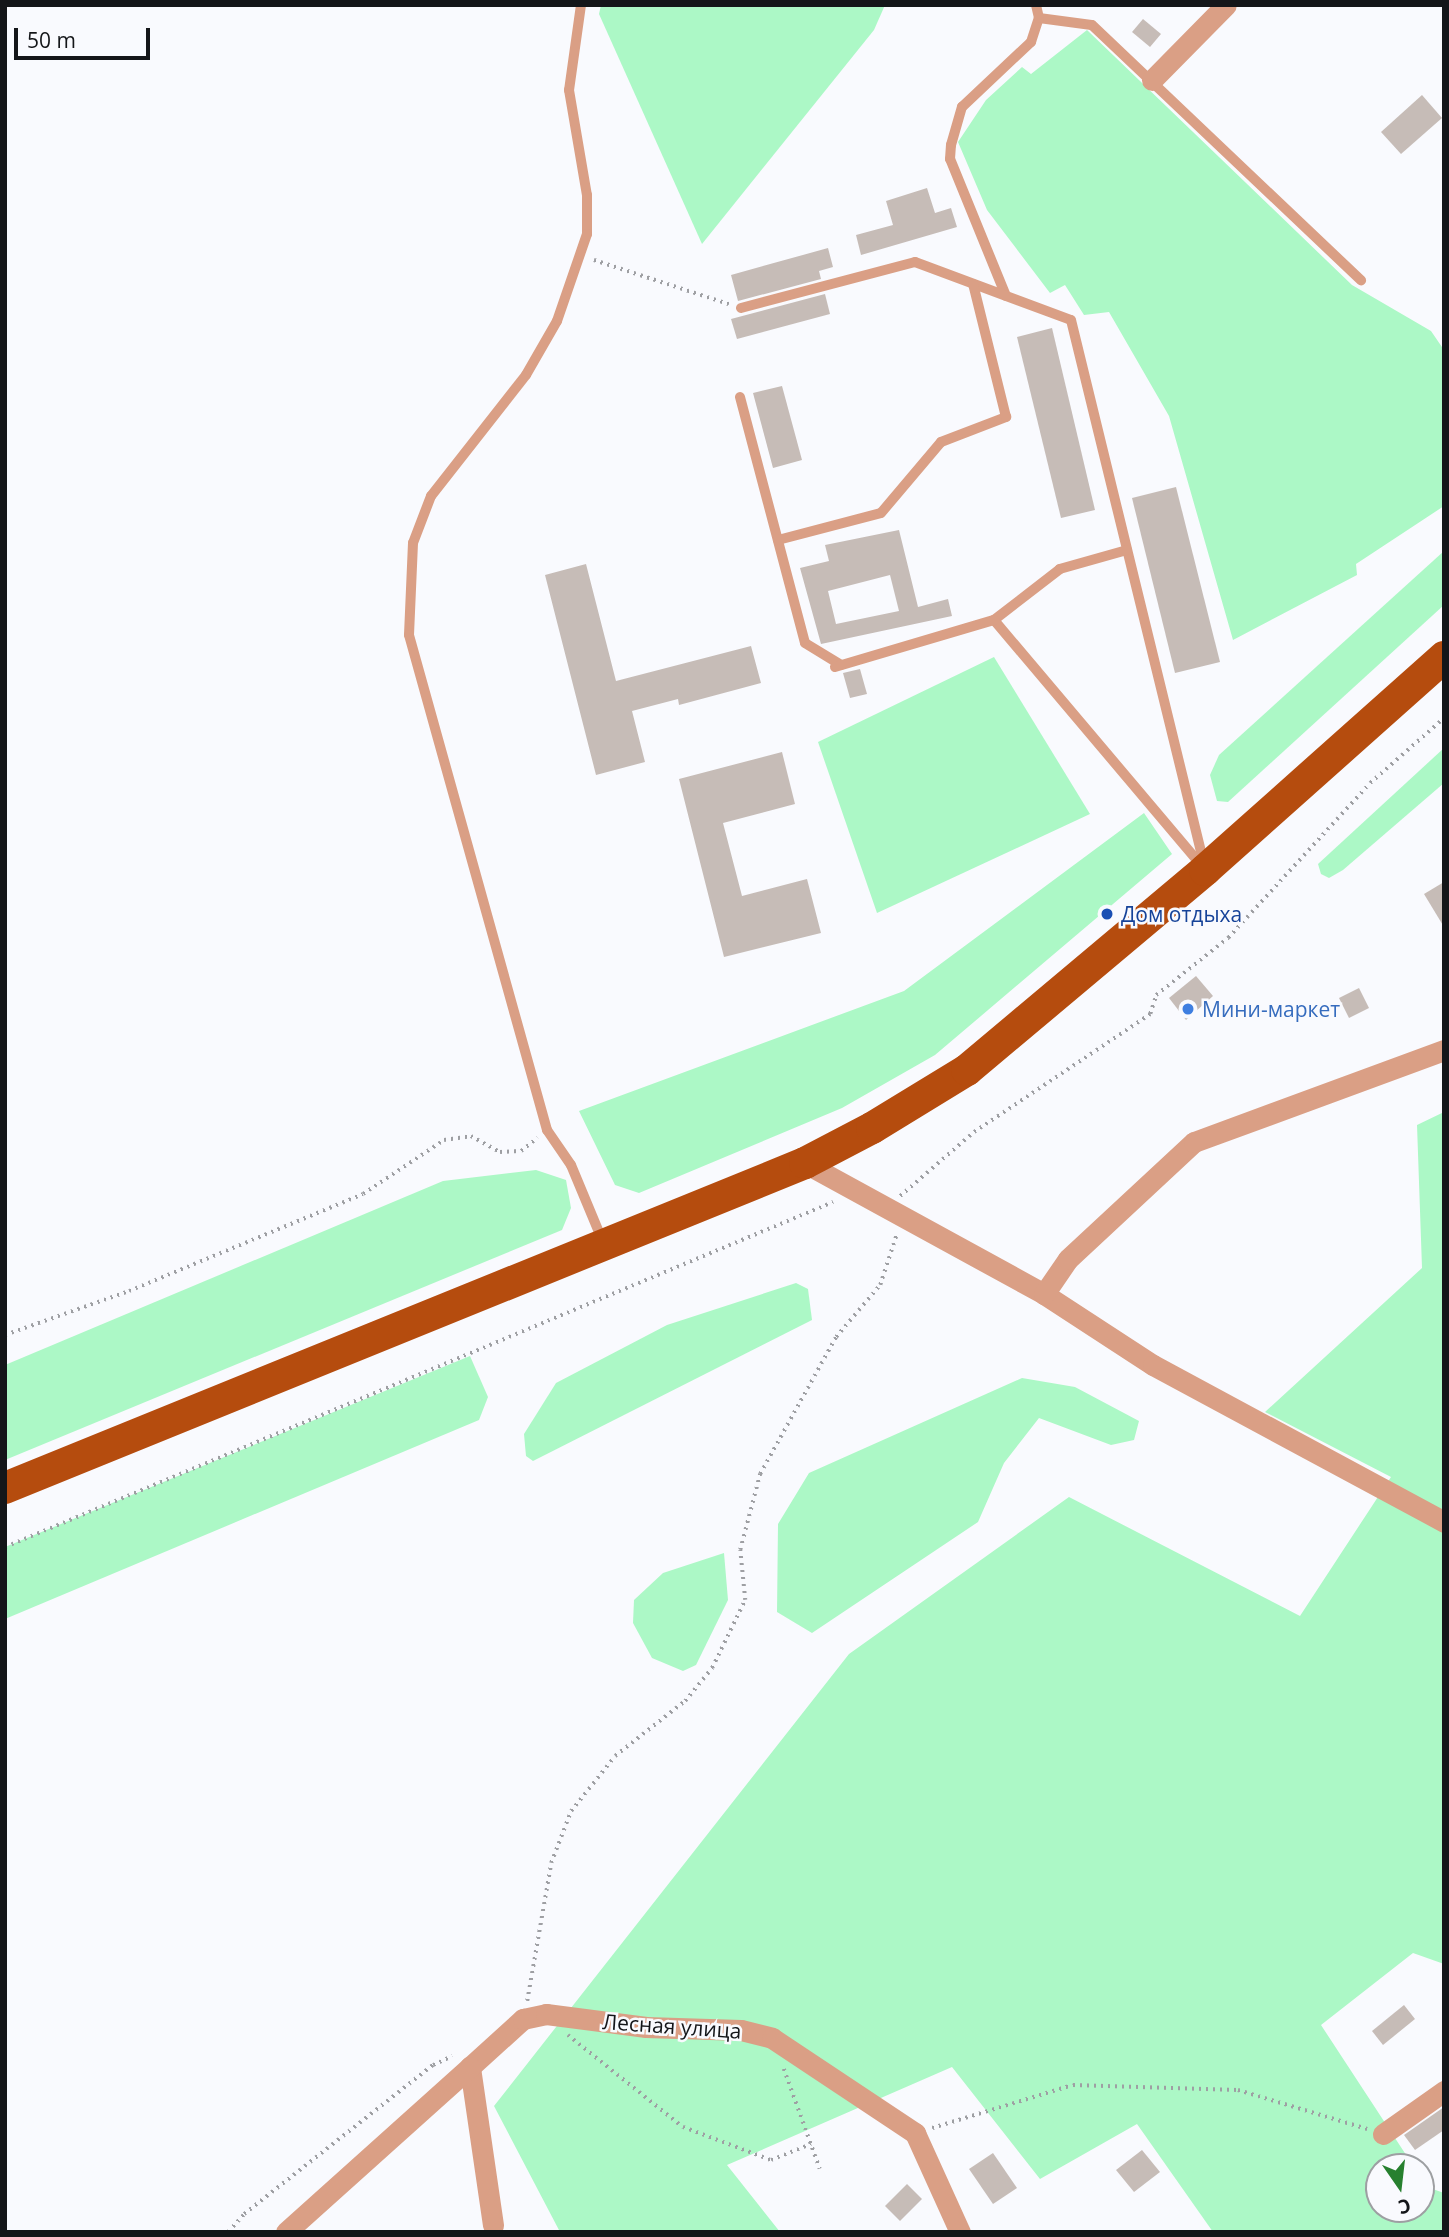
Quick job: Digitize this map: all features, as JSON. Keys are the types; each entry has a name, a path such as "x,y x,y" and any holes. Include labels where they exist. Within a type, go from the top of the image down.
{"main road":[{"path":"5,1489 805,1163 967,1070 1205,870 1444,657"}],"street":[{"path":"1152,80 1226,5"},
{"path":"1044,1294 1068,1259 1194,1142 1444,1050"},
{"path":"805,1163 1044,1294 1153,1365 1444,1522"},
{"name":"Лесная улица","path":"286,2232 463,2061 523,2020 546,2014 646,2027 741,2030 772,2038 915,2133"},
{"path":"463,2061 493,2225"},
{"path":"1383,2134 1444,2091"},
{"path":"915,2133 960,2232"}],"lane":[{"path":"581,5 569,90 587,195 587,234 581,256 557,321 526,375 431,496 413,544 408,585 409,635 416,671 547,1130 571,1165 604,1244"},
{"path":"1006,296 950,159 951,145 962,107 1031,42 1040,18 1036,5"},
{"path":"1040,18 1093,25 1361,280"},
{"path":"741,308 915,262 1071,320 1205,870"},
{"path":"778,540 881,513 941,442 1006,417 973,284"},
{"path":"740,397 805,643 837,666 994,620 1060,569 1127,550"},
{"path":"994,620 1205,870"}],"path":[{"path":"581,256 741,308"},
{"path":"523,2020 551,1863 571,1811 615,1756 685,1701 712,1668 745,1600 740,1550 760,1474 836,1337 880,1285 894,1213 974,1132 1150,1014 1156,995 1228,938 1370,783 1444,718"},
{"path":"5,1335 129,1291 363,1194 444,1140 471,1136 500,1152 522,1151 547,1130"},
{"path":"5,1547 470,1356 655,1272 858,1192"},
{"path":"546,2014 580,2047 683,2126 771,2160 811,2144"},
{"path":"772,2038 820,2169"},
{"path":"228,2232 244,2214 433,2065 463,2061"},
{"path":"915,2133 1073,2085 1238,2090 1383,2134"}],"green space":[{"path":"601,5 885,5 874,30 702,244 599,14"},
{"path":"1087,30 1352,285 1431,331 1444,350 1444,506 1356,564 1357,575 1233,640 1169,416 1109,312 1084,315 1065,285 1050,293 987,210 958,142 986,100 1022,67 1031,74"},
{"path":"1444,551 1444,605 1228,802 1217,801 1210,775 1219,755"},
{"path":"994,657 1090,814 877,913 818,742"},
{"path":"1444,748 1444,783 1343,870 1329,878 1321,874 1318,864"},
{"path":"1144,813 1172,854 935,1055 842,1108 639,1193 615,1185 579,1111 904,991"},
{"path":"1444,1112 1444,1964 1413,1953 1321,2025 1405,2153 1365,2153 1365,2223 1435,2223 1435,2190 1444,2193 1444,2232 1213,2232 1137,2124 1040,2179 952,2067 727,2165 780,2232 560,2232 494,2106 849,1654 1069,1497 1300,1616 1391,1477 1265,1412 1422,1268 1417,1125"},
{"path":"536,1170 566,1180 571,1208 562,1230 5,1460 5,1365 443,1181"},
{"path":"796,1283 808,1289 812,1320 533,1461 526,1456 524,1434 556,1383 667,1325"},
{"path":"470,1356 488,1397 479,1420 5,1619 5,1547"},
{"path":"1022,1378 1075,1387 1139,1421 1134,1440 1111,1445 1039,1418 1004,1463 978,1522 812,1633 777,1612 778,1524 809,1473"},
{"path":"724,1553 728,1600 696,1665 683,1671 652,1658 633,1623 634,1600 663,1573"}],"building":[{"path":"1143,19 1161,34 1150,47 1132,32"},
{"path":"1422,95 1442,118 1401,154 1381,132"},
{"path":"927,188 935,213 951,208 957,227 861,255 856,235 893,225 886,201"},
{"path":"828,248 833,267 819,271 821,279 738,301 731,275"},
{"path":"825,294 830,314 737,339 731,319"},
{"path":"1052,328 1095,510 1061,518 1017,337"},
{"path":"782,386 802,460 773,468 753,393"},
{"path":"1176,487 1220,662 1175,673 1132,498"},
{"path":"899,530 918,607 948,599 952,616 821,644 800,568 829,561 825,545","holes":["890,575 899,611 836,624 828,591"]},
{"path":"586,564 616,681 751,646 761,683 679,705 678,699 632,711 645,762 596,775 545,575"},
{"path":"860,669 867,694 850,698 843,673"},
{"path":"782,752 795,804 723,823 742,896 807,879 821,933 724,957 679,779"},
{"path":"1444,882 1444,927 1424,894"},
{"name":"Мини-маркет","path":"1196,976 1213,996 1186,1020 1169,998"},
{"path":"1359,988 1369,1008 1349,1018 1339,998"},
{"path":"1404,2005 1415,2019 1383,2045 1372,2031"},
{"path":"1444,2107 1444,2130 1415,2150 1404,2135"},
{"path":"1142,2150 1160,2172 1134,2192 1116,2170"},
{"path":"993,2153 1017,2188 993,2204 969,2169"},
{"path":"907,2184 922,2199 900,2221 885,2206"}],"place":[{"name":"Дом отдыха","path":"1107,914"},
{"name":"Мини-маркет","path":"1188,1009"}]}
